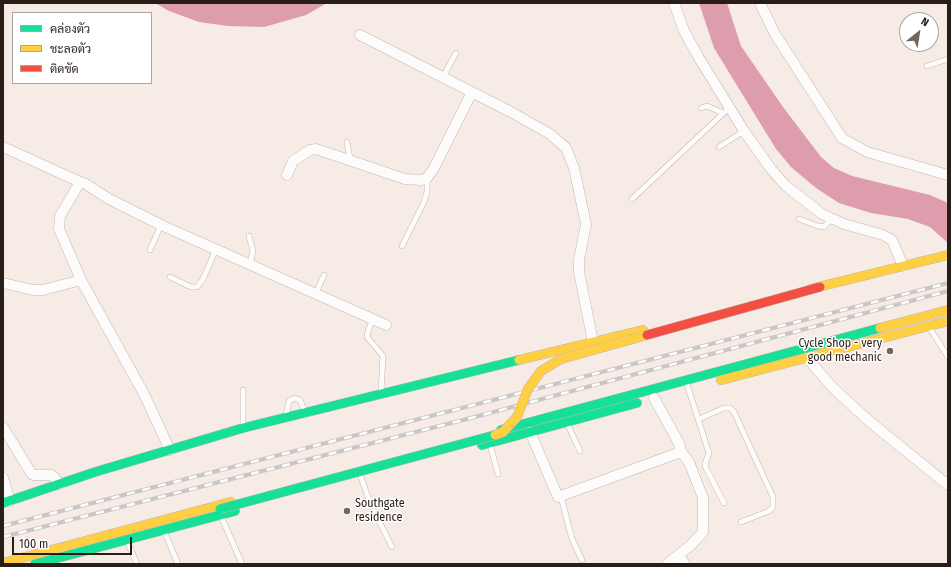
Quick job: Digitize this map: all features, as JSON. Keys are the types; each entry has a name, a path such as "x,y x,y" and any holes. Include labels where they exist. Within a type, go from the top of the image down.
{"main road":[{"path":"6,502 170,450 285,417 947,256"},
{"path":"35,564 211,517 221,512 488,438 503,432 508,427 517,417 528,389 541,371 561,359 820,287"},
{"path":"3,563 207,508 687,384 948,310"},
{"path":"207,508 221,512 360,477 654,398 687,384 807,358 948,321"}],"street":[{"path":"674,3 684,31 726,110 744,131 771,169 786,186 807,204 832,218 883,235 892,240 903,266"},
{"path":"760,3 775,34 842,138 867,152 948,175"},
{"path":"360,35 472,92 550,134 566,148 577,181 586,224 579,260 579,272 593,342"},
{"path":"287,175 293,161 310,150 316,149 350,159 405,179 421,180 427,178 434,168 472,92"},
{"path":"3,147 84,183 109,199 162,225 386,325"},
{"path":"80,182 60,216 59,229 82,280 144,394 170,450"},
{"path":"3,283 34,290 43,290 82,280"},
{"path":"807,358 834,389 863,415 948,485"},
{"path":"654,398 680,445 680,450 689,462 703,498 703,532 697,540 667,564"},
{"path":"3,428 31,473 34,475 52,475 60,484"},
{"path":"530,432 558,497 678,453 680,450"},
{"path":"3,478 6,502"},
{"path":"678,555 685,564"}],"lane":[{"path":"443,77 456,53"},
{"path":"927,66 948,60"},
{"path":"701,108 707,106 726,110"},
{"path":"632,199 726,110"},
{"path":"719,147 744,131"},
{"path":"346,142 350,159"},
{"path":"402,246 424,202 427,192 427,178"},
{"path":"799,219 824,227 832,218"},
{"path":"150,250 162,225"},
{"path":"249,236 252,251 250,264"},
{"path":"170,277 190,286 197,287 203,279 216,249"},
{"path":"316,293 324,275"},
{"path":"373,319 367,337 383,356 381,394"},
{"path":"928,326 948,357"},
{"path":"687,384 709,453 706,468 724,503"},
{"path":"243,390 243,428"},
{"path":"285,417 289,401 295,398 300,400 305,412"},
{"path":"699,419 724,408 730,408 734,412 773,497 773,507 769,511 741,522"},
{"path":"566,422 580,451"},
{"path":"489,443 498,474"},
{"path":"360,477 370,503 392,547"},
{"path":"561,497 572,539 582,560"},
{"path":"221,512 242,564"},
{"path":"164,530 178,564"},
{"path":"126,540 137,564"}],"shaded area":[{"path":"155,3 327,3 306,15 264,27 228,26 199,22 169,11"},
{"path":"699,3 727,3 741,46 783,107 821,157 834,168 852,176 930,195 948,203 948,243 930,227 908,219 871,213 839,203 816,188 791,167 776,149 714,48"}],"railway":[{"path":"3,526 948,283"},
{"path":"3,537 467,419 948,291"}],"traffic: fast":[{"path":"501,430 880,328"},
{"path":"3,503 95,472 243,428 519,360"},
{"path":"482,445 637,403"},
{"path":"220,509 495,435"},
{"path":"35,564 235,511"}],"traffic: slow":[{"path":"810,289 948,255"},
{"path":"880,328 948,310"},
{"path":"721,380 948,321"},
{"path":"519,360 643,330"},
{"path":"495,435 503,432 517,417 528,389 541,371 561,359 647,335"},
{"path":"3,563 231,502"}],"traffic: jam":[{"path":"647,335 820,287"}],"place":[{"name":"Cycle Shop - very good mechanic","path":"890,351"},
{"name":"Southgate residence","path":"347,511"}]}
